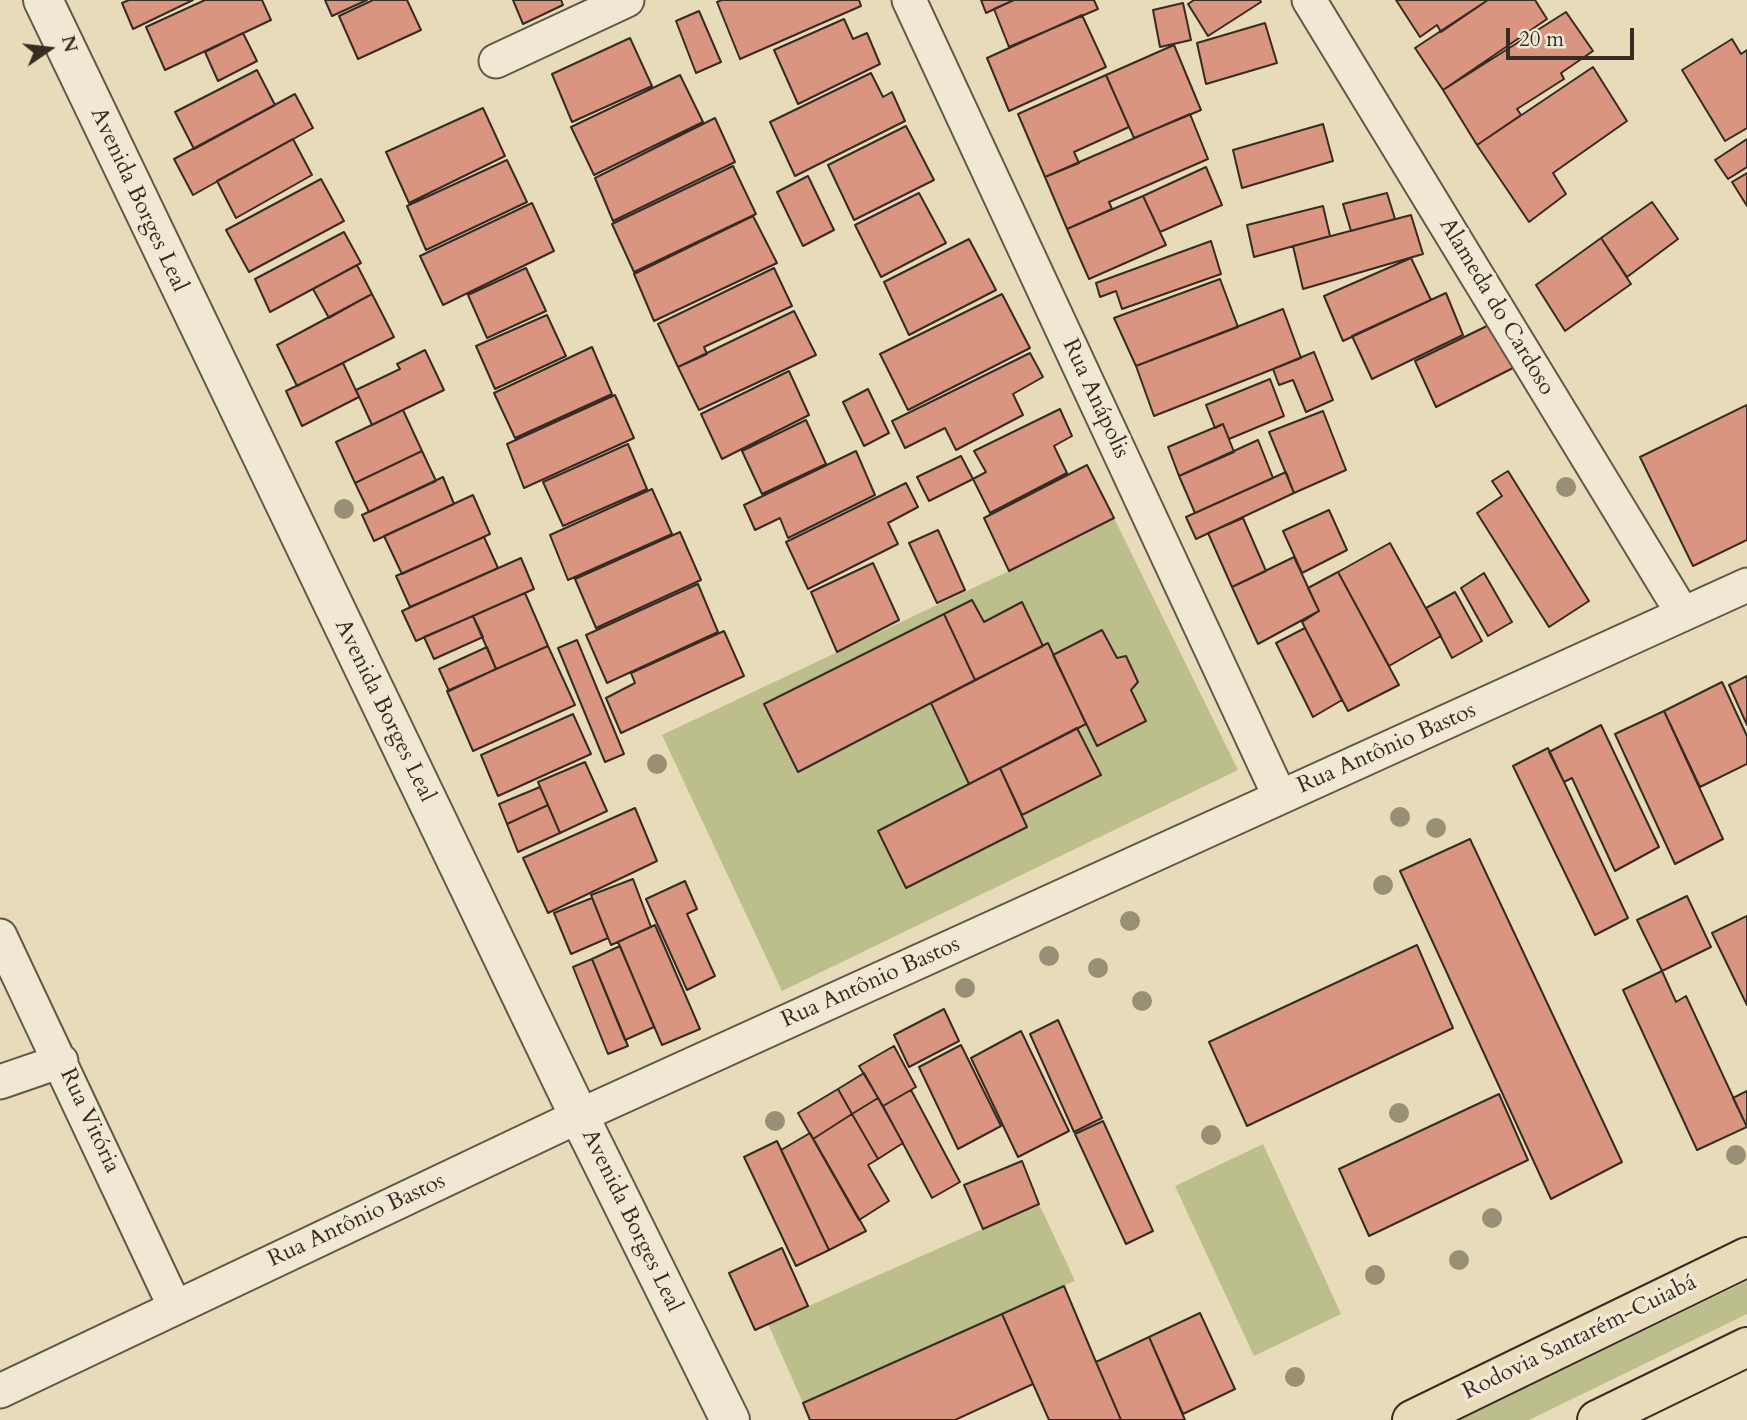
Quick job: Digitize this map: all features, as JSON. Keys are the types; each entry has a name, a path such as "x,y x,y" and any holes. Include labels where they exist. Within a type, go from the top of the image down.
{"highway":[{"name":"Rodovia Santarém-Cuiabá","path":"1412,1420 1747,1257"},
{"path":"1597,1420 1747,1347"}],"street":[{"name":"Avenida Borges Leal","path":"43,0 579,1116 730,1420"},
{"path":"496,61 627,0"},
{"name":"Rua Anápolis","path":"909,0 1280,797"},
{"name":"Alameda do Cardoso","path":"1309,0 1683,614"},
{"name":"Rua Antônio Bastos","path":"0,1391 579,1116 1747,585"},
{"name":"Rua Vitória","path":"0,936 175,1307"},
{"path":"0,1082 61,1061"}],"green space":[{"path":"1114,518 1238,770 782,991 662,735 1009,571"},
{"path":"1263,1144 1341,1314 1254,1356 1175,1186"},
{"path":"1039,1204 1075,1281 803,1403 768,1324"},
{"path":"1747,1281 1747,1314 1529,1420 1459,1420"}],"building":[{"path":"129,0 193,0 133,29 122,3"},
{"path":"205,0 262,0 271,20 165,70 146,27"},
{"path":"325,0 367,0 332,16"},
{"path":"373,0 407,0 421,30 358,59 339,16"},
{"path":"513,0 561,0 563,5 523,24"},
{"path":"859,0 861,6 740,59 717,2"},
{"path":"981,0 1014,0 986,13"},
{"path":"1014,0 1094,0 1098,9 1009,47 994,9"},
{"path":"1194,0 1261,2 1208,36 1188,4"},
{"path":"1396,0 1488,0 1441,32 1437,25 1420,37"},
{"path":"1488,0 1535,0 1547,19 1443,90 1415,48"},
{"path":"1183,3 1191,40 1160,47 1153,10"},
{"path":"699,11 721,62 696,73 676,21"},
{"path":"1566,12 1593,51 1561,73 1564,79 1517,109 1521,115 1477,145 1443,90"},
{"path":"1082,15 1106,67 1009,111 987,58"},
{"path":"844,19 853,39 867,33 880,64 798,104 774,50"},
{"path":"1265,23 1277,63 1206,84 1197,43"},
{"path":"243,33 257,61 218,81 205,52"},
{"path":"630,38 652,86 572,122 552,74"},
{"path":"1732,39 1741,54 1747,50 1747,128 1725,141 1682,70"},
{"path":"1174,45 1201,110 1134,138 1106,75"},
{"path":"1593,67 1627,121 1553,173 1566,194 1529,222 1477,145"},
{"path":"257,70 275,105 194,149 175,112"},
{"path":"871,73 883,97 892,92 905,121 795,176 770,122"},
{"path":"680,75 703,122 594,175 571,127"},
{"path":"1106,75 1129,127 1074,152 1079,163 1045,177 1018,114"},
{"path":"295,94 313,128 193,195 174,159"},
{"path":"483,108 505,156 409,203 386,152"},
{"path":"1190,114 1208,159 1109,202 1112,209 1067,229 1045,177"},
{"path":"715,118 735,162 613,221 595,178"},
{"path":"1323,124 1333,161 1242,188 1233,150"},
{"path":"906,126 934,180 854,220 828,165"},
{"path":"293,139 312,175 236,218 217,181"},
{"path":"1747,139 1747,167 1728,179 1715,160"},
{"path":"507,160 527,202 426,250 407,206"},
{"path":"733,166 756,214 634,272 612,224"},
{"path":"1206,167 1222,205 1160,232 1143,196"},
{"path":"1747,173 1747,206 1732,182"},
{"path":"808,176 834,230 803,246 777,192"},
{"path":"321,179 344,221 249,272 226,230"},
{"path":"919,193 946,243 881,277 855,225"},
{"path":"1387,193 1395,219 1351,231 1343,204"},
{"path":"1143,196 1166,245 1089,279 1067,229"},
{"path":"1652,202 1678,239 1627,277 1601,238"},
{"path":"532,203 554,251 443,305 420,256"},
{"path":"1323,206 1330,236 1254,257 1247,225"},
{"path":"1411,215 1423,254 1303,289 1293,246"},
{"path":"753,216 777,263 654,321 634,274"},
{"path":"344,232 361,263 270,312 255,279"},
{"path":"1601,238 1631,284 1565,331 1536,285"},
{"path":"969,239 996,290 909,335 884,282"},
{"path":"1211,241 1221,274 1122,309 1116,291 1100,297 1096,283"},
{"path":"1411,258 1431,300 1343,341 1324,296"},
{"path":"357,265 372,294 329,318 313,289"},
{"path":"526,268 546,311 487,338 468,295"},
{"path":"774,268 792,306 704,347 707,354 678,367 658,324"},
{"path":"1220,279 1238,327 1136,366 1114,318"},
{"path":"1446,293 1463,335 1372,379 1352,336"},
{"path":"372,294 394,337 297,386 277,345"},
{"path":"1002,294 1030,348 908,410 880,354"},
{"path":"1283,309 1301,358 1154,416 1136,366"},
{"path":"794,311 816,355 699,410 678,367"},
{"path":"547,315 566,356 495,389 476,346"},
{"path":"1491,324 1513,368 1436,407 1415,361"},
{"path":"592,347 612,394 515,438 494,393"},
{"path":"425,350 444,390 372,425 356,390 400,369 397,364"},
{"path":"1314,352 1333,400 1306,412 1293,380 1279,385 1273,369"},
{"path":"1030,353 1043,377 1013,394 1023,415 956,450 945,428 905,448 892,421"},
{"path":"343,363 359,397 302,426 286,391"},
{"path":"789,371 809,415 722,459 701,414"},
{"path":"1270,379 1284,416 1229,439 1223,424 1215,428 1206,405"},
{"path":"868,389 889,433 864,446 843,402"},
{"path":"615,395 634,438 524,488 507,444"},
{"path":"1747,405 1747,540 1693,566 1640,457"},
{"path":"1060,409 1072,436 1054,446 1067,473 990,513 973,479 986,472 974,451"},
{"path":"403,410 422,451 355,483 336,442"},
{"path":"1323,411 1346,470 1294,493 1269,432"},
{"path":"806,420 826,464 762,494 742,451"},
{"path":"1223,424 1234,452 1179,476 1168,447"},
{"path":"1258,440 1273,478 1195,513 1179,476"},
{"path":"628,444 647,489 563,526 543,482"},
{"path":"422,451 436,481 369,512 355,483"},
{"path":"856,451 875,495 788,538 780,518 755,530 744,505"},
{"path":"961,456 973,479 929,501 917,477"},
{"path":"1087,465 1114,518 1009,571 984,518"},
{"path":"1508,471 1589,601 1549,627 1477,513 1502,496 1492,481"},
{"path":"1286,472 1294,493 1196,539 1186,517"},
{"path":"443,477 454,504 374,541 362,515"},
{"path":"906,483 918,507 888,523 898,544 808,589 786,542"},
{"path":"652,489 672,534 568,580 550,535"},
{"path":"473,495 490,534 402,574 384,536"},
{"path":"1329,510 1347,550 1302,573 1283,531"},
{"path":"1243,518 1266,571 1232,587 1208,533"},
{"path":"938,530 965,590 937,603 909,543"},
{"path":"680,532 701,580 596,628 575,579"},
{"path":"484,537 498,568 410,607 396,576"},
{"path":"1390,543 1441,636 1389,666 1338,572"},
{"path":"1294,557 1319,611 1258,644 1232,587"},
{"path":"521,558 534,589 416,641 402,611"},
{"path":"873,563 899,620 837,652 811,592"},
{"path":"1338,572 1399,685 1348,711 1302,622 1319,611 1308,588"},
{"path":"1484,573 1512,622 1488,636 1461,588"},
{"path":"698,584 718,632 607,683 586,635"},
{"path":"1455,592 1482,641 1452,658 1426,608"},
{"path":"525,593 548,646 496,669 473,616"},
{"path":"972,600 984,622 1022,602 1043,646 975,680 944,614"},
{"path":"944,614 975,680 798,772 764,704"},
{"path":"473,616 483,637 434,659 424,637"},
{"path":"1305,628 1342,700 1313,717 1276,643"},
{"path":"1102,630 1117,658 1126,656 1138,682 1131,690 1146,721 1097,746 1053,655"},
{"path":"724,631 744,676 621,733 606,698 635,683 631,673"},
{"path":"577,640 624,754 605,762 558,648"},
{"path":"1048,643 1086,724 969,784 931,703"},
{"path":"548,646 575,705 473,751 447,691"},
{"path":"487,647 496,669 449,691 439,669"},
{"path":"1747,676 1747,725 1729,685"},
{"path":"1722,682 1747,736 1747,764 1700,787 1664,711"},
{"path":"1664,711 1723,839 1675,864 1615,734"},
{"path":"573,714 591,754 498,796 481,755"},
{"path":"1601,725 1659,847 1615,871 1572,778 1564,782 1549,752"},
{"path":"1077,728 1101,775 1022,815 1000,768"},
{"path":"1548,748 1628,918 1595,935 1513,766"},
{"path":"585,762 607,811 560,833 538,782"},
{"path":"1000,768 1027,827 906,888 878,831"},
{"path":"540,787 548,805 507,824 499,804"},
{"path":"548,805 560,833 518,852 507,824"},
{"path":"635,808 657,861 548,913 523,858"},
{"path":"1470,839 1622,1162 1551,1199 1400,871"},
{"path":"633,879 651,927 611,945 591,895"},
{"path":"685,881 697,909 687,914 715,976 687,990 646,899"},
{"path":"1687,896 1711,947 1662,971 1637,920"},
{"path":"592,898 608,938 571,954 554,913"},
{"path":"1747,916 1747,1005 1712,933"},
{"path":"655,925 700,1029 662,1045 618,942"},
{"path":"1417,945 1453,1028 1247,1126 1209,1042"},
{"path":"620,946 654,1027 625,1040 592,959"},
{"path":"592,959 628,1046 608,1054 573,967"},
{"path":"1662,971 1676,1002 1686,996 1747,1127 1697,1150 1623,990"},
{"path":"944,1009 959,1041 909,1067 894,1035"},
{"path":"1058,1020 1102,1118 1074,1132 1030,1034"},
{"path":"1021,1031 1069,1131 1018,1157 971,1058"},
{"path":"961,1045 1001,1126 958,1149 919,1067"},
{"path":"894,1046 916,1087 883,1106 859,1066"},
{"path":"864,1073 878,1098 852,1114 838,1089"},
{"path":"838,1089 852,1114 813,1139 798,1113"},
{"path":"911,1090 960,1182 932,1198 883,1106"},
{"path":"1747,1091 1747,1127 1733,1098"},
{"path":"1499,1094 1528,1160 1369,1236 1339,1169"},
{"path":"878,1098 903,1143 878,1159 852,1114"},
{"path":"852,1114 878,1159 868,1165 889,1201 859,1220 813,1139"},
{"path":"1103,1121 1153,1231 1126,1244 1075,1134"},
{"path":"810,1133 866,1231 829,1250 781,1150"},
{"path":"777,1141 829,1250 796,1266 744,1157"},
{"path":"1022,1161 1039,1204 983,1229 964,1185"},
{"path":"782,1248 808,1306 755,1330 729,1273"},
{"path":"1064,1286 1121,1420 1049,1420 1002,1314"},
{"path":"1200,1313 1235,1389 1183,1414 1149,1337"},
{"path":"1002,1314 1033,1384 955,1420 810,1420 803,1403"},
{"path":"1149,1337 1185,1420 1121,1420 1096,1362"}]}
